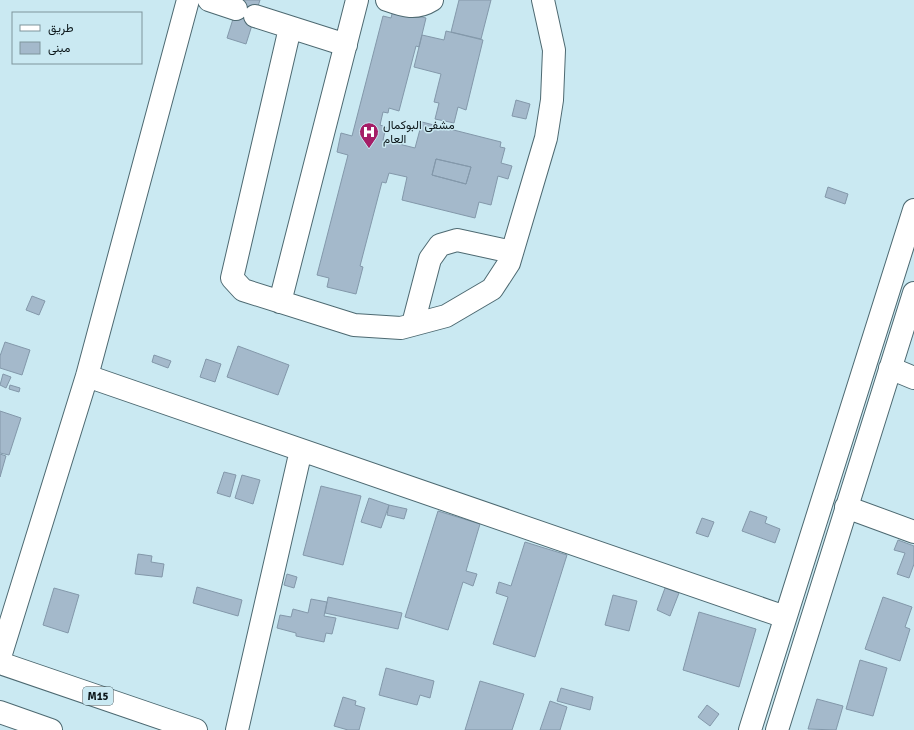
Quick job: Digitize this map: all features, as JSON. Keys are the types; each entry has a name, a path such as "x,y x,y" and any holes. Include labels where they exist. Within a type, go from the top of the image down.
{"main road":[{"path":"0,657 87,376 188,0"},
{"path":"209,0 346,46"},
{"path":"280,302 357,0"},
{"path":"387,0 404,6 422,6 432,0"},
{"path":"290,28 232,278 243,290 354,324 401,328 446,316 492,289 509,263 546,138 552,100 554,50 543,0"},
{"path":"750,730 914,210"},
{"path":"413,324 430,259 440,245 457,240 512,252"},
{"path":"777,730 914,293"},
{"path":"890,368 914,378"},
{"path":"87,376 785,617"},
{"path":"237,730 301,450"},
{"path":"846,507 914,532"},
{"name":"M15","path":"0,663 196,730"},
{"path":"0,712 51,730"}],"building":[{"path":"239,0 260,0 246,44 227,38"},
{"path":"459,0 491,0 481,39 451,32"},
{"path":"393,10 426,18 419,47 416,46 399,111 389,108 388,113 383,112 380,125 386,127 383,140 415,148 422,122 501,142 500,147 505,148 501,163 512,166 508,179 498,176 491,205 479,202 475,218 402,200 407,177 389,173 386,183 382,182 360,266 363,267 356,294 327,287 329,278 317,275 348,155 337,152 341,133 352,136 383,16 391,18","holes":["436,159 471,167 466,184 432,175"]},
{"path":"446,31 483,40 466,110 458,107 454,123 435,119 439,103 434,102 441,74 414,67 422,35 444,40"},
{"path":"516,100 530,104 526,119 512,116"},
{"path":"436,159 471,167 466,184 432,175"},
{"path":"828,187 848,194 845,204 825,197"},
{"path":"32,296 45,301 39,315 26,310"},
{"path":"5,342 30,350 22,375 0,368 0,356"},
{"path":"238,346 289,365 278,395 227,377"},
{"path":"154,355 171,361 168,368 152,362"},
{"path":"206,359 221,364 215,382 200,377"},
{"path":"3,374 11,377 6,388 0,385"},
{"path":"10,385 20,388 19,392 9,389"},
{"path":"0,411 21,418 9,455 0,453"},
{"path":"0,454 6,456 0,477"},
{"path":"224,472 236,475 230,497 217,493"},
{"path":"242,475 260,480 253,504 235,498"},
{"path":"321,486 361,496 343,565 303,555"},
{"path":"369,498 389,505 381,528 361,522"},
{"path":"389,505 407,509 404,519 387,515"},
{"path":"438,511 480,524 466,571 477,574 473,586 463,582 448,630 405,617"},
{"path":"750,511 767,517 765,523 780,529 775,543 742,531"},
{"path":"702,518 714,522 708,537 696,533"},
{"path":"898,540 914,546 914,564 909,578 897,574 905,553 894,550"},
{"path":"525,542 567,555 535,657 493,644 508,597 496,593 499,582 511,586"},
{"path":"138,554 152,556 151,562 164,564 162,577 135,574"},
{"path":"287,574 297,577 294,588 284,585"},
{"path":"197,587 242,600 238,616 193,603"},
{"path":"54,588 79,595 68,633 43,625"},
{"path":"665,588 679,593 670,616 657,610"},
{"path":"613,595 637,601 629,631 605,625"},
{"path":"328,597 402,613 398,629 325,613"},
{"path":"883,597 912,607 905,627 910,629 900,661 865,649"},
{"path":"311,599 327,602 324,616 336,618 332,634 326,633 324,642 296,636 296,633 277,628 280,615 291,617 293,609 308,613"},
{"path":"699,612 756,629 739,687 683,670"},
{"path":"860,660 887,668 873,716 846,709"},
{"path":"386,668 434,681 430,698 420,695 417,705 379,695"},
{"path":"480,681 524,694 512,730 465,730"},
{"path":"561,688 593,697 590,710 557,701"},
{"path":"343,697 356,701 355,705 365,708 359,730 348,730 334,726"},
{"path":"817,699 843,706 836,730 808,729"},
{"path":"550,701 567,707 560,730 540,730"},
{"path":"707,705 719,714 710,726 698,717"}],"place":[{"name":"مشفى البوكمال العام","path":"369,149"}]}
